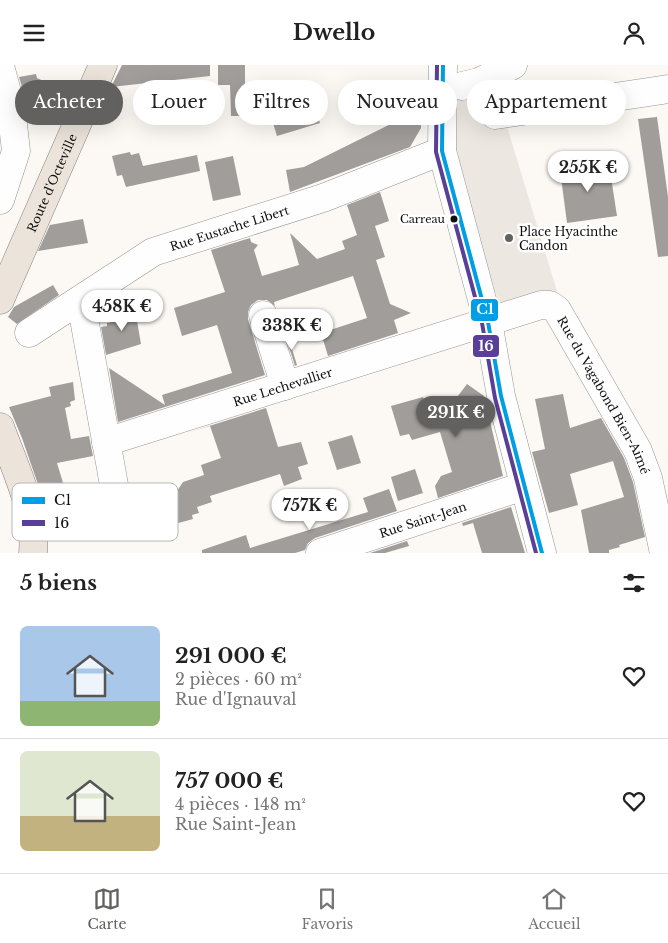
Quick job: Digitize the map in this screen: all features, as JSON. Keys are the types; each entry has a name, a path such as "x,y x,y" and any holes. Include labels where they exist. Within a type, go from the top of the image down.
{"main road":[{"name":"Route d'Octeville","path":"0,301 103,65"},
{"path":"0,427 19,483"}],"street":[{"path":"483,80 513,65"},
{"path":"0,66 11,107 16,151 0,201"},
{"path":"467,80 443,77 442,151 488,322 501,396 542,553"},
{"path":"626,95 668,89"},
{"name":"Rue Eustache Libert","path":"29,333 81,302 154,252 323,198 442,151"},
{"path":"81,302 114,483"},
{"name":"Rue du Vagabond Bien-Aimé","path":"488,322 541,305 550,305 557,310 638,451 651,487 664,553"},
{"path":"263,315 285,386"},
{"name":"Rue Lechevallier","path":"106,441 488,322"},
{"name":"Rue Saint-Jean","path":"320,553 524,486"}],"shaded area":[{"name":"Place Hyacinthe Candon","path":"467,95 467,125 507,125 557,291 501,308 457,185 453,125 457,125 457,98"}],"building":[{"path":"122,65 210,65 210,76 174,80 133,80 133,85 123,86 123,80 114,80"},
{"path":"218,65 245,65 245,80 235,80 235,116 231,116 230,85 225,85 225,80 218,80"},
{"path":"36,74 37,78 41,80 20,80 19,77"},
{"path":"657,117 668,197 668,256 658,257 638,119"},
{"path":"274,125 313,125 277,136"},
{"path":"389,125 421,125 410,147 290,192 286,170 304,167"},
{"path":"130,152 131,155 139,153 143,166 197,155 200,171 126,187 122,175 117,176 112,156"},
{"path":"233,156 241,195 213,201 205,162"},
{"path":"609,164 617,216 567,223 560,170"},
{"path":"380,192 389,221 375,226 385,257 376,260 390,304 411,313 394,320 398,333 328,356 321,333 367,318 353,276 274,302 275,306 267,300 258,300 251,305 248,319 265,375 118,422 109,368 165,405 162,395 232,373 217,325 182,336 174,308 225,292 211,250 250,238 251,242 258,245 254,250 262,276 299,265 290,233 317,259 345,249 342,241 357,235 347,205"},
{"path":"83,219 88,243 38,251 50,225"},
{"path":"53,285 59,295 17,324 8,317 14,307"},
{"path":"133,298 141,344 106,355 101,327 107,326 107,323 118,321"},
{"path":"288,336 297,365 295,366 286,337"},
{"path":"73,382 75,400 70,402 71,406 65,408 71,439 89,436 93,456 57,463 63,483 38,483 9,407 51,396 49,387"},
{"path":"467,384 484,396 503,476 438,498 435,486 441,476 452,472 440,432 412,440 409,434 400,436 391,406 423,397 425,403 433,400 439,421"},
{"path":"563,394 570,428 601,418 624,458 633,482 645,537 619,545 620,547 609,550 609,553 589,553 581,510 624,497 613,461 570,474 578,505 549,513 532,452 545,449 535,399"},
{"path":"266,408 278,447 301,442 308,464 298,467 302,479 284,486 280,474 210,496 212,502 197,507 199,513 192,515 193,519 178,523 178,490 183,482 204,475 201,465 221,458 210,426 190,432"},
{"path":"352,435 361,463 337,470 328,442"},
{"path":"415,469 423,493 398,501 391,477"},
{"path":"389,489 397,511 315,538 308,543 305,550 295,553 202,553 202,550 246,535 250,548 368,512 363,498"},
{"path":"511,507 525,553 482,553 473,523 463,526 462,523"},
{"path":"407,541 409,546 385,553 370,553"}],"transit line":[{"name":"16","path":"437,65 436,152 482,323 495,398 536,553"},
{"name":"C1","path":"443,65 442,151 488,322 501,396 542,553"}],"place":[{"name":"Carreau","path":"454,219"},
{"name":"Place Hyacinthe Candon","path":"509,238"}]}
